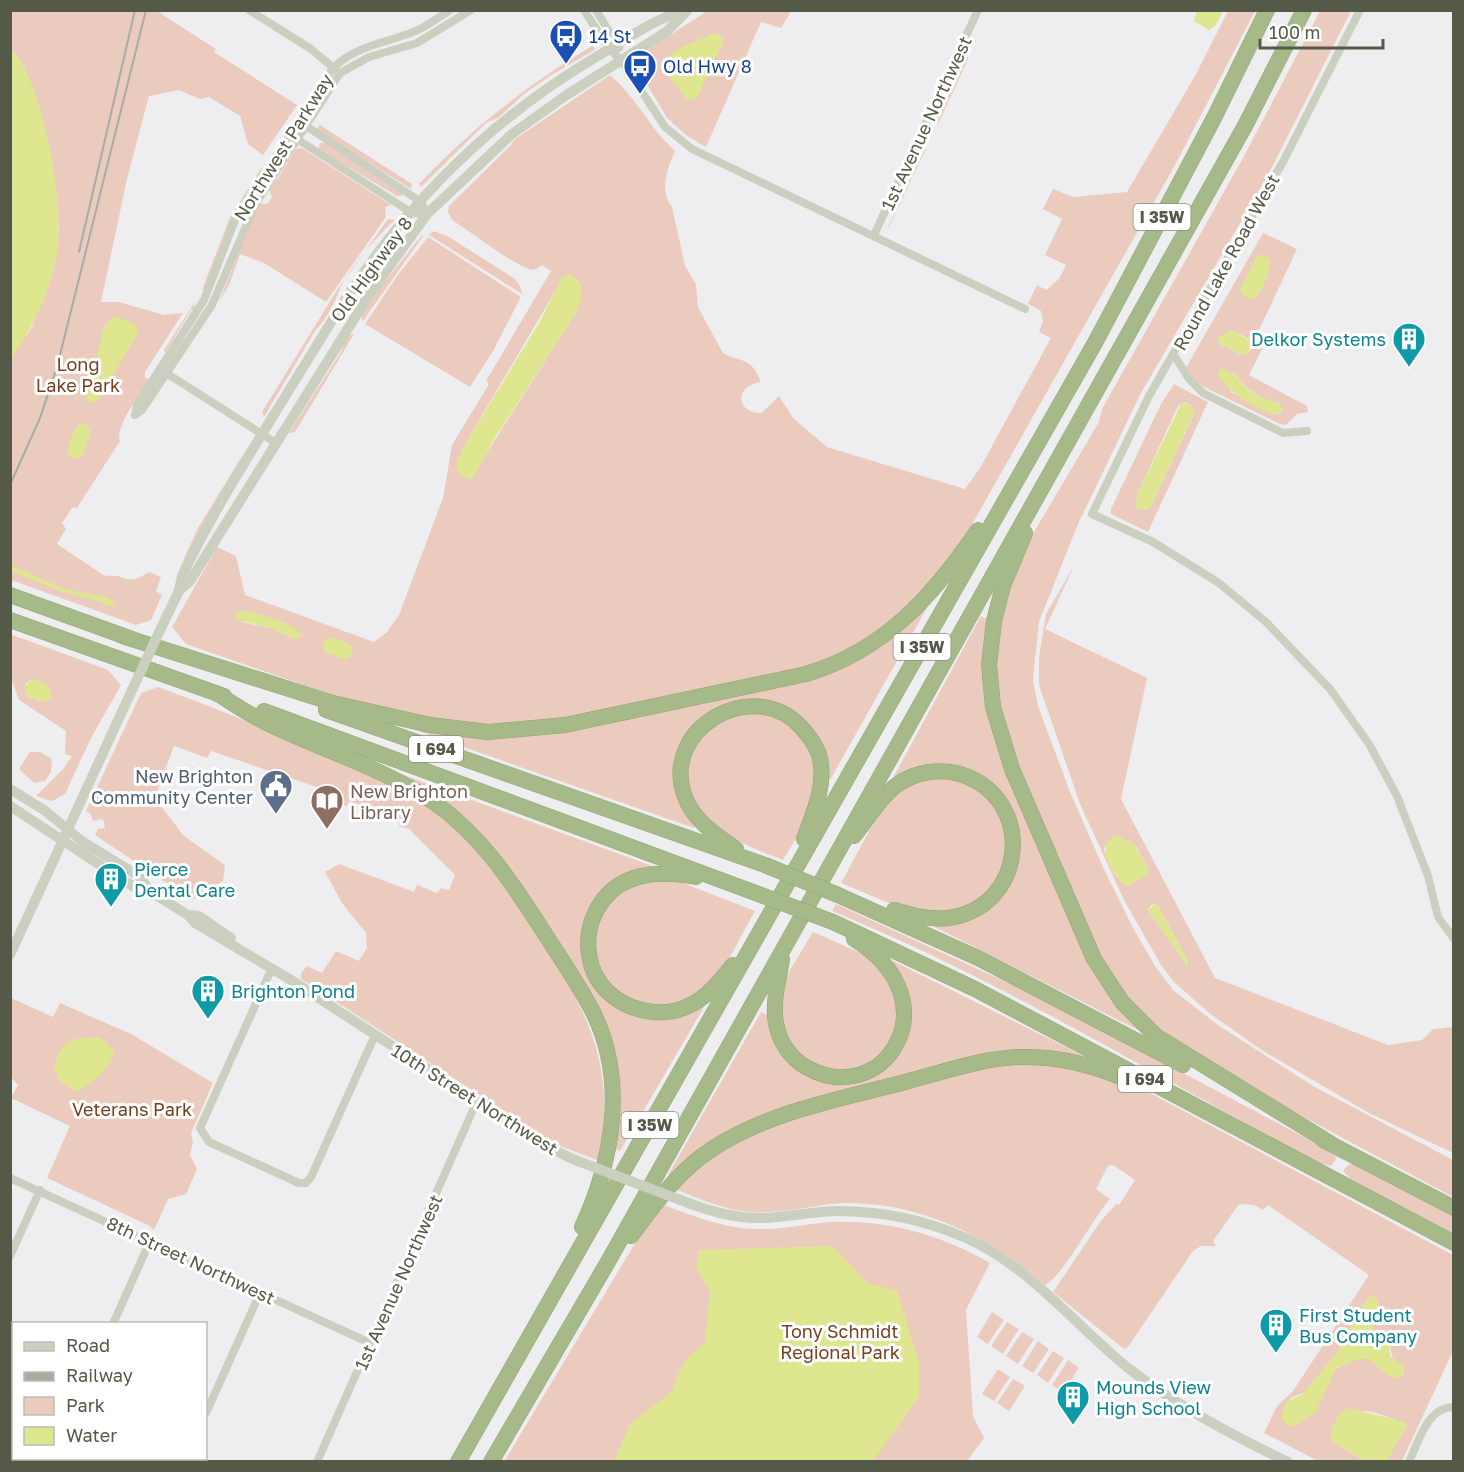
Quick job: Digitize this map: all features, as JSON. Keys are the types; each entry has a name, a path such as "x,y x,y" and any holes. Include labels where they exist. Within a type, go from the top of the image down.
{"highway":[{"name":"I 35W","path":"458,1461 1058,407 1214,118 1267,10"},
{"name":"I 35W","path":"491,1461 609,1260 1246,124 1304,10"},
{"path":"1110,364 1025,534 999,598 990,639 989,665 996,724 1012,769 1085,940 1103,975 1122,1002 1145,1027 1175,1050 1330,1143"},
{"path":"122,636 333,703 430,725 488,732 565,725 806,674 861,651 882,639 918,607 976,533 1058,407"},
{"name":"I 694","path":"10,595 751,859 838,895 1012,975 1454,1208"},
{"name":"I 694","path":"10,620 216,693 833,922 958,980 1454,1243"},
{"path":"216,693 263,721 408,787 458,821 488,852 514,885 593,1013 605,1043 611,1081 613,1107 609,1149 585,1220 529,1335"},
{"path":"751,859 708,828 695,814 685,798 681,771 687,748 703,725 723,712 749,706 766,707 785,714 810,737 820,758 818,799 786,886"},
{"path":"831,864 891,790 918,775 944,771 967,777 988,790 1004,809 1012,831 1012,854 1005,878 983,903 960,915 941,918 859,904"},
{"path":"728,882 657,873 635,876 616,886 600,903 589,931 592,967 603,986 615,998 640,1010 667,1012 687,1007 706,995 720,980 770,914"},
{"path":"783,949 775,1013 777,1030 788,1051 801,1064 826,1075 845,1076 871,1069 884,1060 899,1040 905,1013 903,995 896,979 880,958 833,922"},
{"path":"609,1260 628,1241 677,1179 702,1156 735,1135 811,1107 960,1067 1010,1058 1060,1060 1101,1070 1210,1114"}],"street":[{"path":"249,10 311,49 336,71"},
{"name":"Northwest Parkway","path":"450,24 447,12 421,28 364,47 343,58 336,71 306,126 256,203 212,305 163,371 137,405 135,415 142,410 163,371 208,293 236,220 295,128 336,71 369,57 417,43 450,24 471,10"},
{"path":"584,10 613,46"},
{"path":"596,10 613,46 653,112 679,141 705,156 1025,309"},
{"name":"Old Highway 8","path":"10,955 179,591 182,576 193,552 262,434 357,283 421,202 456,164 511,114 657,19 686,10"},
{"name":"Old Highway 8","path":"179,591 190,581 369,295 428,214 512,134 565,96 666,32 686,10"},
{"name":"1st Avenue Northwest","path":"874,235 978,10"},
{"name":"Round Lake Road West","path":"1360,10 1289,150 1149,396 1092,513 1153,542 1219,583 1274,629 1330,689 1369,744 1397,796 1428,876 1438,916 1454,939"},
{"path":"306,126 421,202 428,214 412,213 297,139 295,128 306,126"},
{"path":"1174,355 1189,379 1203,393 1283,433 1307,431"},
{"path":"163,371 276,443"},
{"name":"10th Street Northwest","path":"10,789 44,810 67,830 139,876 151,892"},
{"name":"10th Street Northwest","path":"10,806 137,889 151,892 188,915 198,925 272,968 546,1146 575,1160 719,1213 754,1218 836,1211 879,1213 926,1223 967,1239 1008,1264 1122,1362 1175,1401 1288,1461"},
{"path":"272,968 200,1128 203,1136 209,1142 299,1183 306,1183 311,1177 375,1035"},
{"name":"1st Avenue Northwest","path":"318,1461 477,1101"},
{"name":"8th Street Northwest","path":"10,1178 370,1343"},
{"path":"10,1256 40,1190"},
{"path":"113,1322 150,1241"},
{"path":"207,1411 260,1293"},
{"path":"1409,1461 1432,1415 1442,1408 1454,1407"}],"green space":[{"name":"Long Lake Park","path":"11,11 161,11 160,13 216,49 214,52 297,105 263,155 248,144 240,116 209,97 200,99 179,90 149,96 127,179 101,302 119,302 164,315 183,313 145,372 145,378 149,379 124,419 119,435 120,441 77,508 73,507 62,523 66,529 57,544 105,576 118,576 130,580 149,572 161,577 156,591 162,595 151,620 136,625 11,580 11,358 32,327 56,260 59,227 52,162 43,120 24,66 11,49"},
{"path":"707,11 791,11 781,28 761,22 706,147 687,136 667,118 634,62 638,56","holes":["716,34 723,40 663,66 666,59"]},
{"path":"1228,11 1255,11 1174,167 953,558 912,607 832,661 589,716 468,727 341,698 186,644 172,627 217,547 236,556 245,595 374,642 387,632 399,615 443,498 452,445 489,384 486,381 551,271 542,265 529,269 502,254 452,220 448,212 449,206 515,139 610,75 627,92 675,151 667,172 666,194 672,207 685,266 696,284 698,307 723,353 750,364 761,382 752,385 742,394 743,405 753,412 762,413 779,396 793,418 827,447 965,489 980,468 1051,338 1039,332 1043,321 1041,311 1028,304 1037,285 1046,290 1059,279 1066,265 1045,255 1062,219 1043,209 1053,189 1073,197 1127,192 1195,76","holes":["556,290 554,347 470,479 457,469 464,446","241,611 276,620 295,639 270,628 242,622"]},
{"path":"1320,11 1351,11 1267,177 1141,393 1078,524 1039,622 1033,680 1038,706 1070,792 1103,867 1133,928 1155,966 1173,990 1218,1025 1313,1086 1453,1160 1453,1197 1199,1061 1131,1008 1100,963 1005,735 999,713 994,647 1018,559 1099,422 1102,409 1243,158"},
{"path":"592,46 596,49 550,76 524,94 498,118 487,122 421,187 419,184 480,126 522,92"},
{"path":"969,57 938,124 936,122"},
{"path":"320,125 412,184 411,189 316,130"},
{"path":"320,143 325,143 402,194 401,196 397,196 318,149"},
{"path":"302,148 391,205 385,207 386,217 326,302 264,263 240,254 229,285 219,302 256,210 260,204 267,204 272,197 269,190 274,181 277,180 296,149"},
{"path":"926,149 887,231 888,227"},
{"path":"262,167 260,176 257,177 232,218 206,289 202,290 230,217"},
{"path":"388,219 395,220 380,235 364,253"},
{"path":"434,231 449,237 515,279 522,294 429,235"},
{"path":"1263,233 1297,249 1258,332 1268,337 1249,375 1307,406 1308,412 1297,414 1286,425 1280,424 1206,388 1183,373","holes":["1231,330 1247,338 1254,345 1248,354 1242,355 1218,343 1218,338","1233,372 1252,392 1278,403 1283,410 1281,413 1273,414 1231,392"]},
{"path":"422,235 363,321 361,316 363,309"},
{"path":"428,237 521,297 493,351 470,387 365,324 397,276"},
{"path":"343,282 329,312 315,331 264,417 262,412"},
{"path":"195,302 194,309 191,310 165,353 164,350"},
{"path":"354,334 295,432 289,433 341,352 343,344 349,335"},
{"path":"1174,384 1208,402 1148,532 1111,514 1111,509 1161,404","holes":["1184,402 1191,405 1194,414 1150,508 1145,510 1136,508 1137,495 1178,406"]},
{"path":"250,443 179,569 198,528"},
{"path":"1075,564 1045,629 1147,678 1121,799 1215,978 1388,1045 1422,1040 1433,1029 1453,1027 1453,1153 1369,1113 1263,1051 1209,1013 1174,982 1161,965 1124,900 1080,804 1039,685 1039,657 1046,614","holes":["1128,840 1137,848 1149,870 1125,886 1113,873 1104,850 1105,846","1157,904 1188,961 1187,966 1148,910 1151,905"]},
{"path":"925,605 928,606 830,780 823,777 811,731 740,703 683,748 697,825 694,828 415,730 416,727 498,735 808,677"},
{"path":"981,616 990,621 986,685 1085,951 1139,1027 1138,1030 927,923 991,902 1017,837 978,777 899,779 894,776"},
{"path":"10,634 108,670 121,685 91,738 65,794 52,801 36,796 64,768 72,756 65,754 66,731 19,700 11,678","holes":["32,679 50,699 42,702 28,697 25,684"]},
{"path":"158,687 274,733 387,783 443,815 483,853 518,901 565,979 589,1027 602,1075 604,1101 600,1161 555,1144 301,979 301,973 307,966 322,973 336,951 359,961 367,948 366,933 342,903 325,872 339,864 414,892 417,885 437,893 441,888 449,890 455,875 409,829 399,826 400,820 349,801 347,806 322,799 325,790 211,751 207,758 174,746 155,797 161,799 160,805 184,836 225,865 223,881 192,900 95,835 98,829 105,828 103,819 93,821 90,813 86,811 141,693"},
{"path":"744,710 770,715 791,726 807,744 811,756 816,784 814,797 803,826 783,860 734,839 719,829 695,804 689,788 689,760 700,736 712,725"},
{"path":"30,752 40,752 52,759 51,772 45,781 34,783 19,769"},
{"path":"382,767 655,867 612,885 585,955 633,1012 699,1004 704,1007 620,1151 612,1147 608,1045 501,862"},
{"path":"932,776 972,783 1000,811 1009,851 993,888 974,904 943,914 898,907 841,883 882,807 899,789"},
{"path":"640,880 678,881 755,911 714,980 694,997 671,1006 650,1006 630,999 613,986 601,969 595,949 596,926 606,904 617,894"},
{"path":"836,904 1052,1003 1328,1150 1337,1158 1331,1166 1318,1163 1018,998 895,938 832,911"},
{"path":"813,932 872,958 899,1001 896,1030 883,1051 866,1064 839,1071 812,1064 791,1046 778,1014 784,980"},
{"path":"893,961 1090,1059 1035,1052 783,1110 672,1177 668,1175 761,1012 770,1016 774,1035 828,1079 886,1061 907,993 892,964"},
{"name":"Veterans Park","path":"11,998 53,1017 60,1003 131,1034 213,1083 191,1133 193,1142 190,1155 197,1169 186,1194 168,1199 154,1230 148,1225 47,1178 70,1126 11,1098 18,1085 11,1077"},
{"path":"1038,1060 1137,1086 1453,1255 1453,1351 1402,1461 1386,1461 1407,1425 1367,1411 1338,1417 1332,1430 1331,1440 1364,1461 1318,1461 1264,1433 1277,1406 1293,1391 1369,1275 1268,1205 1263,1210 1254,1205 1239,1204 1213,1241 1216,1246 1201,1246 1193,1251 1128,1347 1124,1349 1053,1292 1100,1222 1116,1204 1119,1205 1135,1180 1113,1165 1108,1166 1096,1189 1110,1199 1062,1269 1045,1285 1002,1252 979,1239 930,1217 904,1210 850,1203 778,1211 743,1211 719,1206 672,1188 696,1165 759,1126 932,1076","holes":["1369,1296 1373,1296 1378,1302 1372,1330 1389,1342 1393,1360 1388,1375 1372,1360 1365,1358 1355,1360 1333,1371 1282,1411 1291,1398 1303,1393 1335,1356"]},
{"path":"1349,1164 1362,1166 1453,1215 1453,1234 1351,1179 1343,1171"},
{"name":"Tony Schmidt Regional Park","path":"659,1203 710,1221 750,1229 833,1222 894,1227 953,1244 990,1263 966,1310 973,1416 984,1438 967,1461 504,1462"},
{"path":"992,1312 1004,1320 988,1344 977,1337"},
{"path":"1007,1322 1019,1329 1003,1354 991,1346"},
{"path":"1022,1332 1034,1339 1018,1364 1006,1356"},
{"path":"1038,1341 1049,1349 1033,1373 1022,1366"},
{"path":"1053,1351 1064,1358 1048,1383 1037,1375"},
{"path":"1068,1360 1079,1368 1063,1392 1052,1385"},
{"path":"998,1369 1010,1377 994,1401 982,1394"},
{"path":"1013,1379 1025,1386 1009,1411 997,1403"}],"water":[{"path":"1197,10 1223,11 1215,26 1209,30 1194,21"},
{"path":"713,33 722,37 723,43 697,97 693,100 685,98 663,68 665,62 676,51"},
{"path":"11,49 24,67 32,86 47,135 56,189 58,239 56,259 44,298 32,324 11,358"},
{"path":"1262,255 1270,259 1269,269 1262,288 1251,300 1244,296 1240,289 1257,256"},
{"path":"569,274 579,281 582,290 576,313 493,441 473,478 461,477 456,465 464,446 539,323 562,278"},
{"path":"116,316 136,325 138,333 100,397 95,402 88,402 86,398 105,324"},
{"path":"1231,330 1254,343 1248,354 1242,355 1218,343 1218,338"},
{"path":"1219,369 1234,374 1249,390 1280,405 1283,408 1281,413 1266,412 1238,396 1223,383 1219,377"},
{"path":"1182,402 1191,405 1194,413 1150,508 1145,510 1136,508 1137,495"},
{"path":"80,424 86,424 91,432 82,457 72,459 68,452 69,444"},
{"path":"11,565 65,589 109,598 115,605 112,607 60,591 11,571"},
{"path":"246,611 286,623 299,631 302,636 295,639 270,628 237,620 236,612"},
{"path":"330,637 348,643 353,650 350,657 344,659 326,653 322,644"},
{"path":"32,679 47,685 52,695 50,699 43,702 28,697 24,687"},
{"path":"1117,835 1134,844 1149,870 1148,874 1127,887 1111,869 1105,853 1110,839"},
{"path":"1156,903 1188,961 1188,967 1148,910"},
{"path":"100,1037 114,1051 113,1057 106,1069 77,1092 59,1080 54,1067 57,1057 65,1045 75,1039"},
{"path":"832,1246 868,1283 897,1291 919,1362 919,1396 873,1461 614,1461 631,1423 672,1391 683,1363 705,1342 710,1290 697,1270 699,1250"},
{"path":"1369,1296 1373,1296 1378,1302 1372,1330 1389,1342 1390,1356 1404,1366 1404,1376 1393,1378 1373,1362 1364,1359 1336,1368 1316,1412 1295,1426 1287,1425 1281,1417 1286,1402 1301,1395 1335,1356"},
{"path":"1348,1408 1405,1422 1407,1425 1386,1461 1364,1461 1331,1440 1335,1421"}],"railway":[{"path":"79,252 135,10"},
{"path":"10,485 40,418 57,367 146,10"}],"place":[{"name":"14 St","path":"566,65"},
{"name":"Old Hwy 8","path":"640,95"},
{"name":"Delkor Systems","path":"1409,368"},
{"name":"New Brighton Community Center","path":"276,815"},
{"name":"New Brighton Library","path":"327,830"},
{"name":"Pierce Dental Care","path":"111,908"},
{"name":"Brighton Pond","path":"208,1020"},
{"name":"First Student Bus Company","path":"1276,1354"},
{"name":"Mounds View High School","path":"1073,1426"}]}
